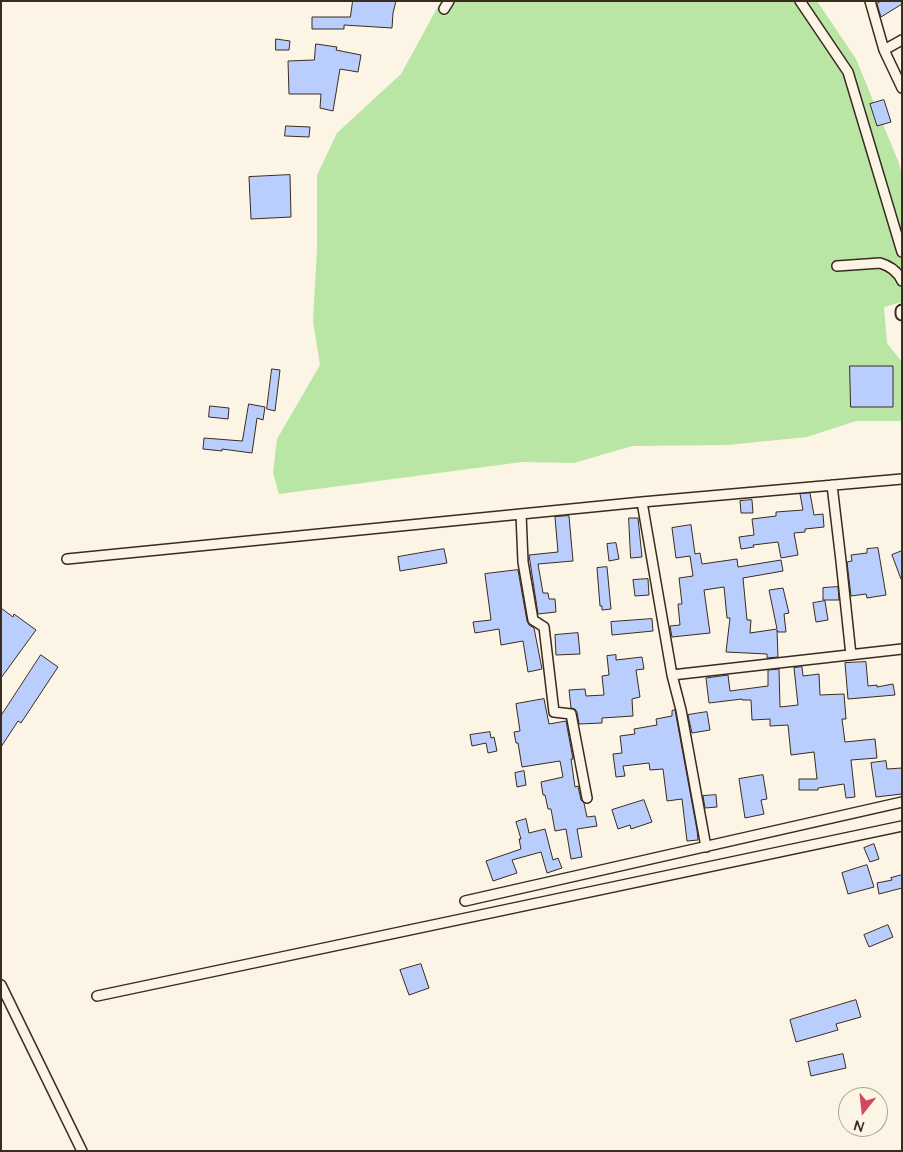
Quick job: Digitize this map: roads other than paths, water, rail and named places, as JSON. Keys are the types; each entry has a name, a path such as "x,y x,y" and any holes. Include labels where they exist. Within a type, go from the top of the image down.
{"street":[{"path":"800,1 848,72 902,252"},
{"path":"870,1 884,50 902,88"},
{"path":"884,50 902,40"},
{"path":"836,266 880,263 887,265 896,272 902,281"},
{"path":"67,559 642,502 902,479"},
{"path":"832,485 851,655"},
{"path":"642,502 672,675 681,710 706,847"},
{"path":"521,514 523,562 533,620 544,627 554,712 571,714 587,798"},
{"path":"672,675 902,649"},
{"path":"465,901 902,802"},
{"path":"97,996 902,826"},
{"path":"1,985 82,1151"}]}
